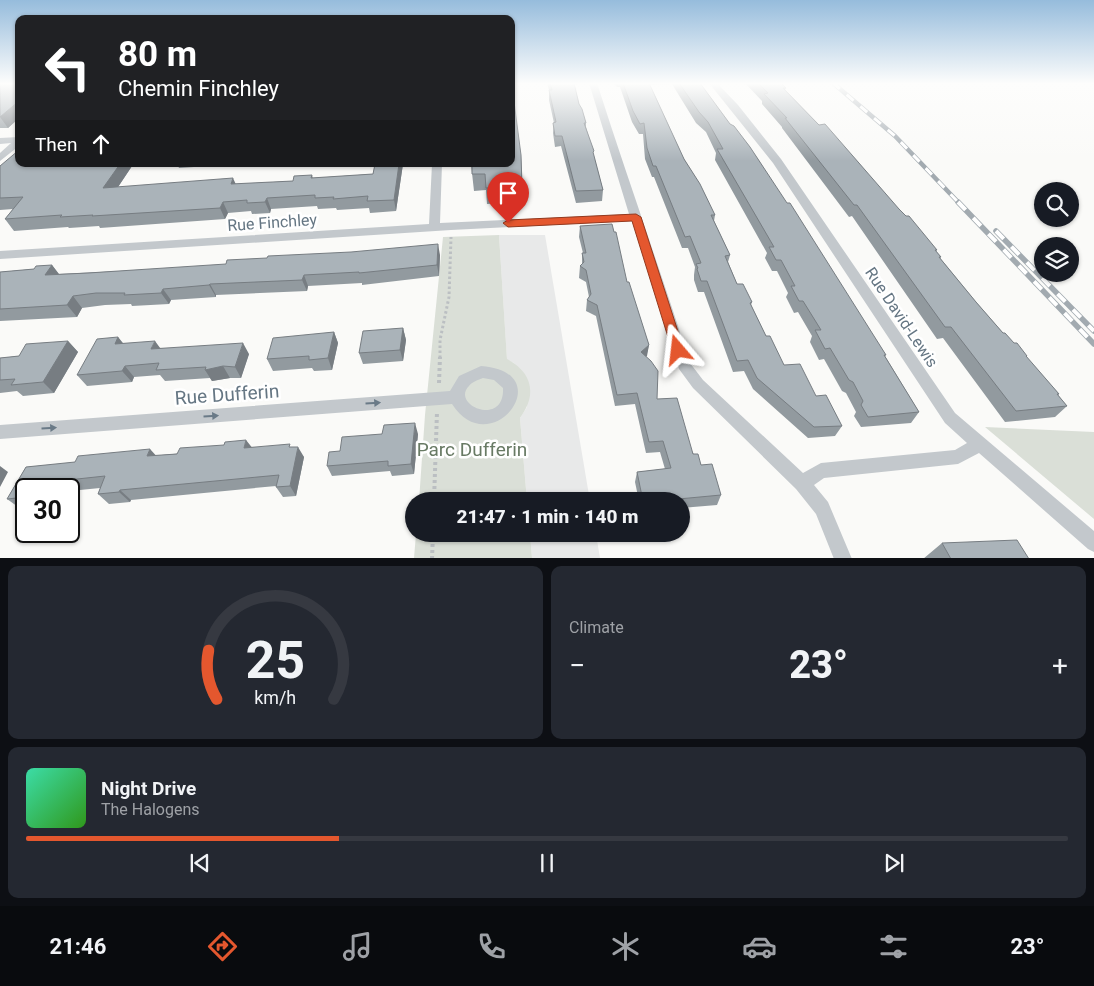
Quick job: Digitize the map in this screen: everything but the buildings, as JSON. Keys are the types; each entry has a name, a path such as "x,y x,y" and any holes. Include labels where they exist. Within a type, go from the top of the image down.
{"street":[{"path":"601,109 684,366 698,384 802,483 822,508 843,558"},
{"name":"Rue David-Lewis","path":"737,109 777,160 950,418 1094,543"},
{"path":"0,141 15,140"},
{"path":"0,158 15,144"},
{"path":"434,228 437,167"},
{"name":"Rue Finchley","path":"0,255 636,217"},
{"name":"Rue Dufferin","path":"0,432 457,397"},
{"path":"802,483 821,471 958,457 979,444"}],"path":[{"path":"439,383 440,340 449,297 451,236"},
{"path":"434,492 437,411"},
{"path":"432,558 433,542"}],"shaded area":[{"path":"499,235 545,235 588,492 526,492 520,418 527,407 514,363 507,360"},
{"path":"531,542 597,542 600,558 532,558"}],"green space":[{"name":"Parc Dufferin","path":"499,235 507,359 522,371 530,385 529,401 520,418 526,492 420,492 425,415 443,237"},
{"path":"985,427 1094,432 1094,519"},
{"path":"415,542 531,542 532,558 414,558"}],"railway":[{"path":"863,109 895,136 959,203"},
{"path":"958,202 1094,344"},
{"path":"996,231 1094,331"}],"route":[{"path":"508,223 636,217 643,234 678,350"}]}
